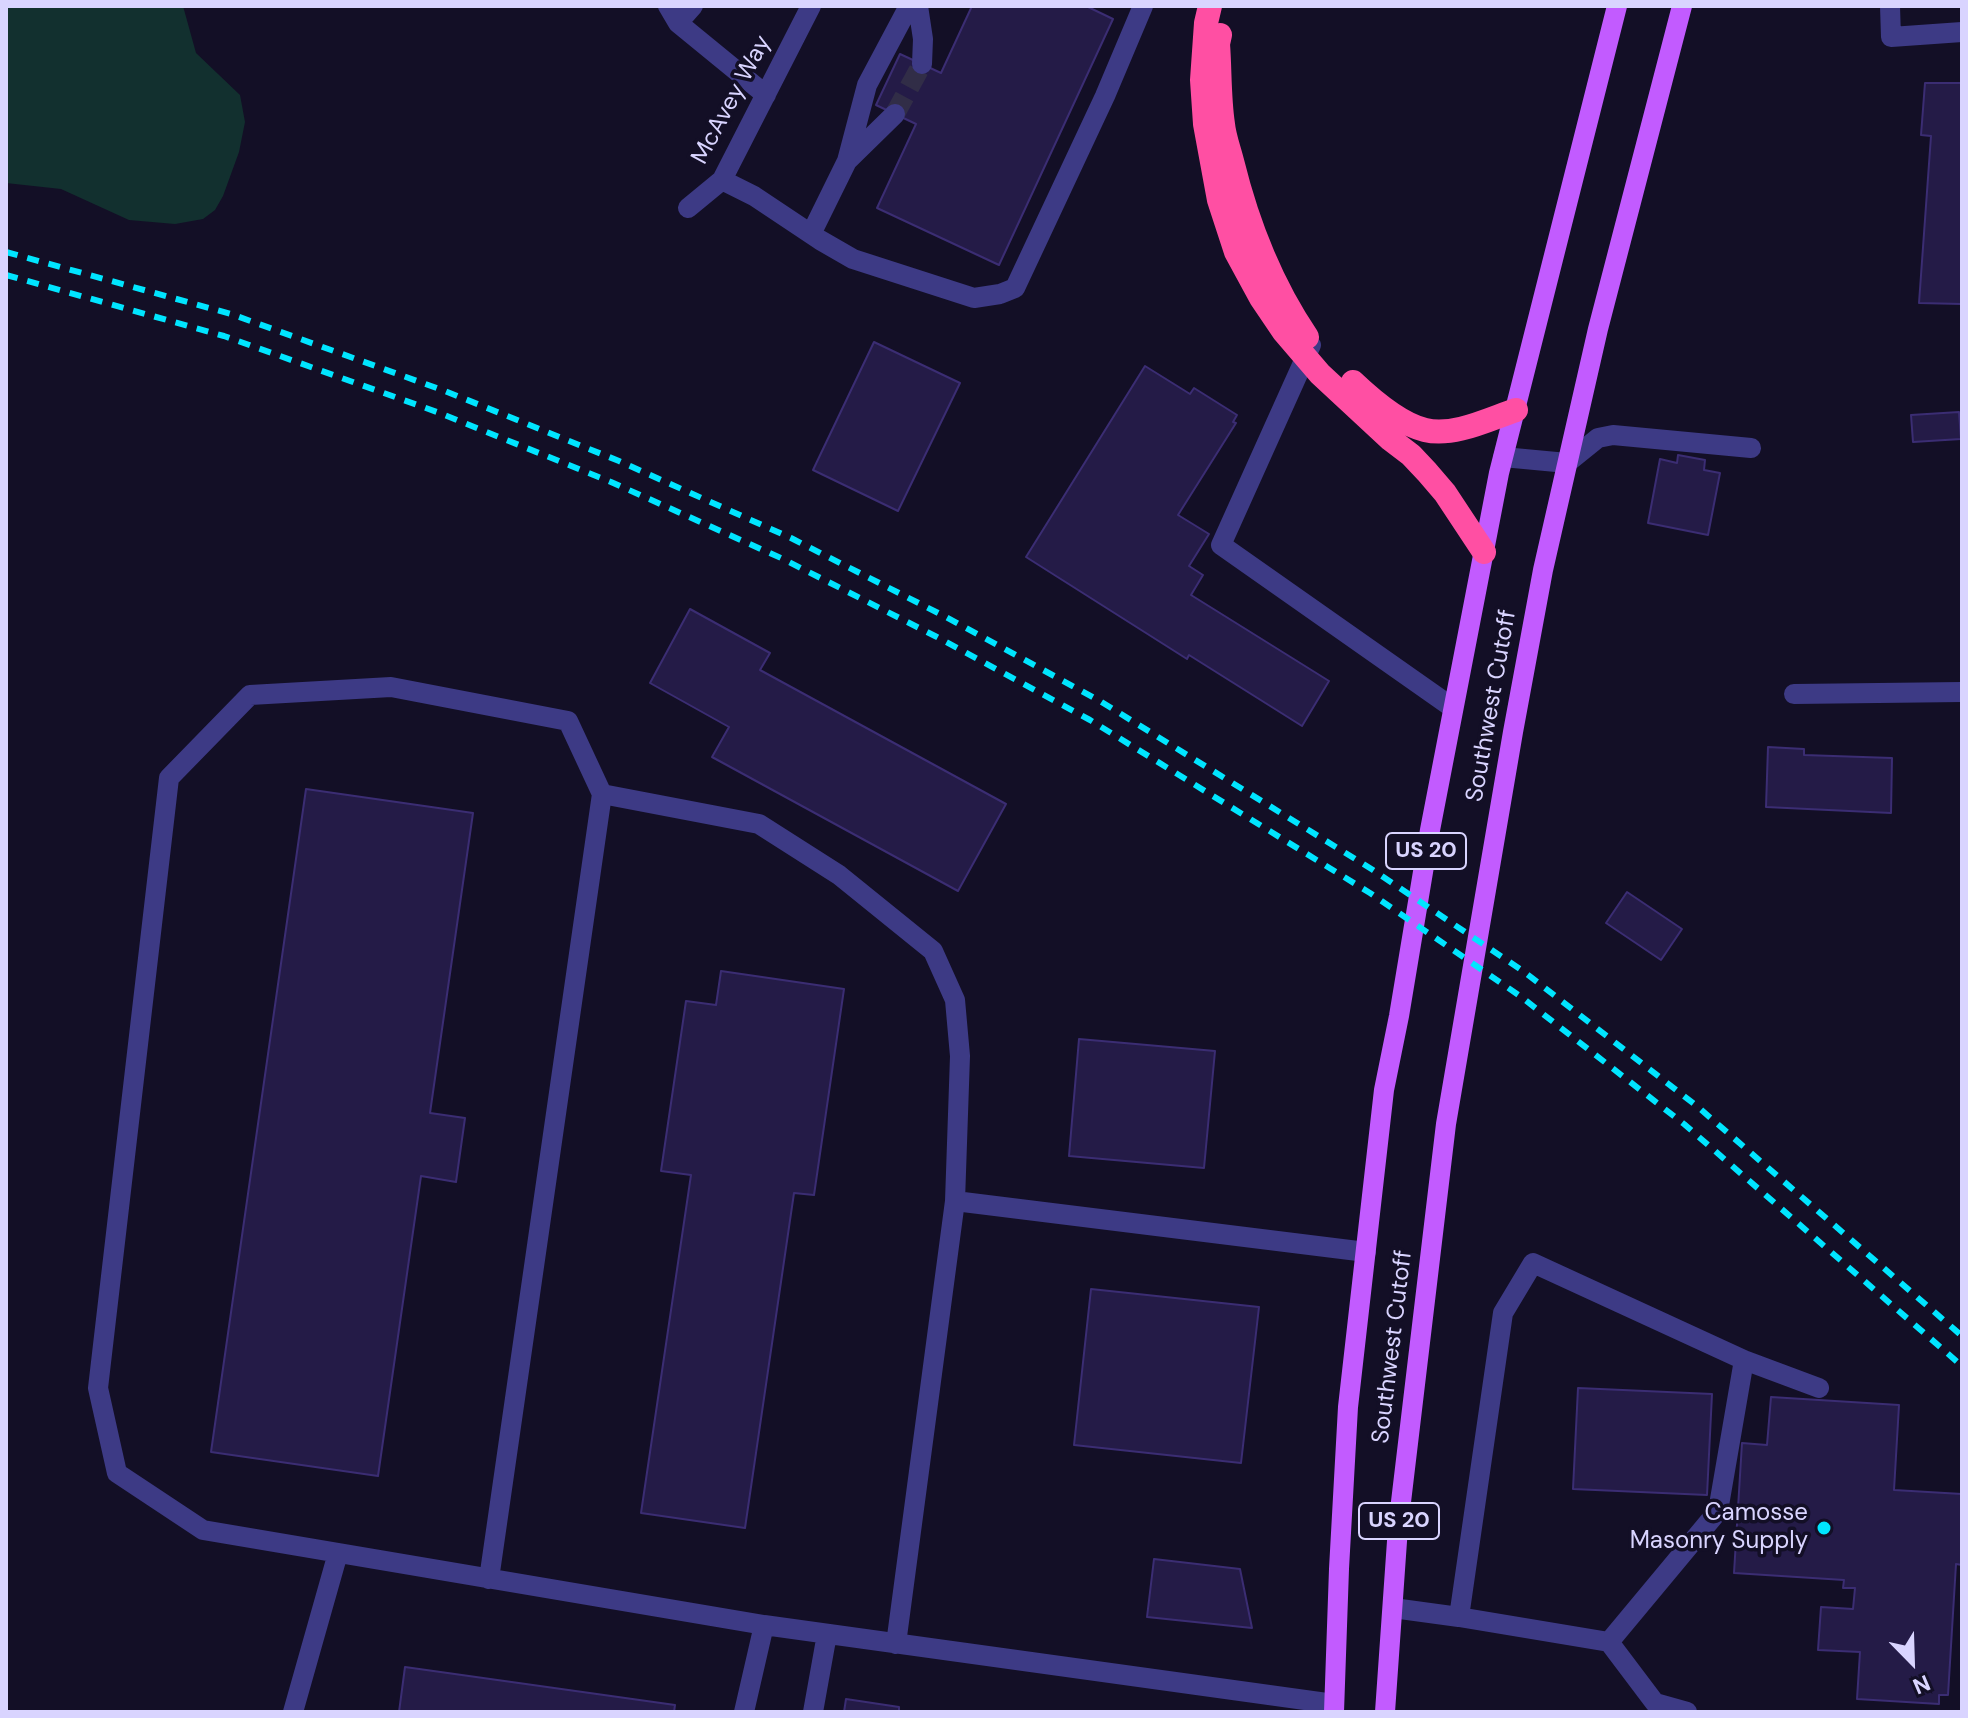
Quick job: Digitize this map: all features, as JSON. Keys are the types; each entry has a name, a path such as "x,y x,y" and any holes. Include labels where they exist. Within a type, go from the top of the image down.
{"highway":[{"path":"1210,6 1202,80 1209,152 1219,200 1236,252 1284,332 1375,402 1409,424 1427,431 1454,430 1516,410"},
{"path":"1226,6 1218,44 1223,126 1248,216 1273,276 1320,374 1427,472 1445,493 1484,552"}],"main road":[{"name":"Southwest Cutoff","path":"1334,1708 1348,1407 1384,1090 1430,830 1503,457 1617,6"},
{"name":"Southwest Cutoff","path":"1385,1712 1400,1511 1446,1124 1543,570 1601,314 1682,6"}],"street":[{"path":"693,6 673,14 766,95"},
{"name":"McAvey Way","path":"688,208 722,180 811,6"},
{"path":"811,234 847,161 867,85 909,6"},
{"path":"918,6 923,39 922,64"},
{"path":"722,180 754,196 853,259 974,298 1015,288 1099,110 1143,6"},
{"path":"1890,6 1891,37 1962,32"},
{"path":"847,161 895,114"},
{"path":"1309,350 1221,545 1453,708"},
{"path":"1503,457 1567,463 1598,438 1613,435 1751,448"},
{"path":"489,1579 602,794 568,721 391,687 250,695 169,778 98,1388 117,1473 203,1530 489,1579 764,1625 1334,1708"},
{"path":"1794,694 1962,692"},
{"path":"602,794 759,824 839,875 933,951 955,1000 960,1056 955,1201 896,1644"},
{"path":"955,1201 1366,1252"},
{"path":"1459,1617 1503,1313 1533,1263 1744,1360 1819,1388"},
{"path":"1609,1642 1718,1511 1744,1360"},
{"path":"293,1712 338,1553"},
{"path":"1393,1608 1609,1642 1655,1703 1687,1712"},
{"path":"744,1712 764,1625"},
{"path":"813,1712 827,1634"}],"green space":[{"path":"6,6 183,6 196,53 240,95 245,122 239,152 215,210 203,219 175,224 129,220 61,189 6,183"}],"building":[{"path":"972,6 1086,6 1113,19 999,265 877,208 916,124 876,105 900,54 941,73"},
{"path":"1925,83 1962,83 1962,304 1919,303 1931,136 1921,135"},
{"path":"874,342 960,383 898,511 813,470"},
{"path":"1145,366 1190,394 1194,388 1237,415 1233,422 1236,423 1178,515 1209,534 1189,566 1203,575 1191,595 1329,681 1302,726 1189,655 1187,659 1026,557"},
{"path":"1959,412 1961,439 1913,442 1911,415"},
{"path":"1678,455 1705,460 1704,470 1720,473 1708,535 1648,523 1660,459 1677,463"},
{"path":"690,609 770,653 760,670 1006,804 958,891 712,757 729,727 650,683"},
{"path":"1768,747 1804,749 1804,755 1892,758 1891,813 1766,807"},
{"path":"306,789 473,813 430,1113 465,1118 456,1182 421,1176 378,1476 211,1452"},
{"path":"1627,892 1682,929 1661,960 1606,923"},
{"path":"721,971 844,989 814,1195 794,1193 745,1528 641,1513 691,1175 661,1171 686,1001 716,1005"},
{"path":"1079,1039 1215,1051 1204,1168 1069,1156"},
{"path":"1091,1289 1259,1307 1241,1463 1074,1445"},
{"path":"1578,1388 1712,1394 1707,1495 1573,1489"},
{"path":"1771,1397 1899,1405 1894,1490 1962,1494 1962,1565 1956,1564 1948,1695 1939,1695 1939,1704 1857,1699 1860,1652 1818,1650 1821,1607 1853,1609 1855,1588 1843,1588 1844,1580 1734,1573 1742,1443 1767,1445"},
{"path":"1154,1559 1240,1569 1252,1628 1147,1617"},
{"path":"405,1667 675,1705 674,1712 399,1712"},
{"path":"846,1699 899,1707 899,1711 908,1712 844,1712"}],"tunnel":[{"path":"895,114 922,64"}],"railway":[{"path":"6,252 231,314 445,391 619,461 791,538 946,617 1100,701 1373,870 1523,971 1698,1107 1962,1336"},
{"path":"6,275 224,336 437,412 611,482 781,558 935,636 1090,720 1370,893 1520,996 1684,1124 1962,1366"}],"place":[{"name":"Camosse Masonry Supply","path":"1824,1528"}]}
